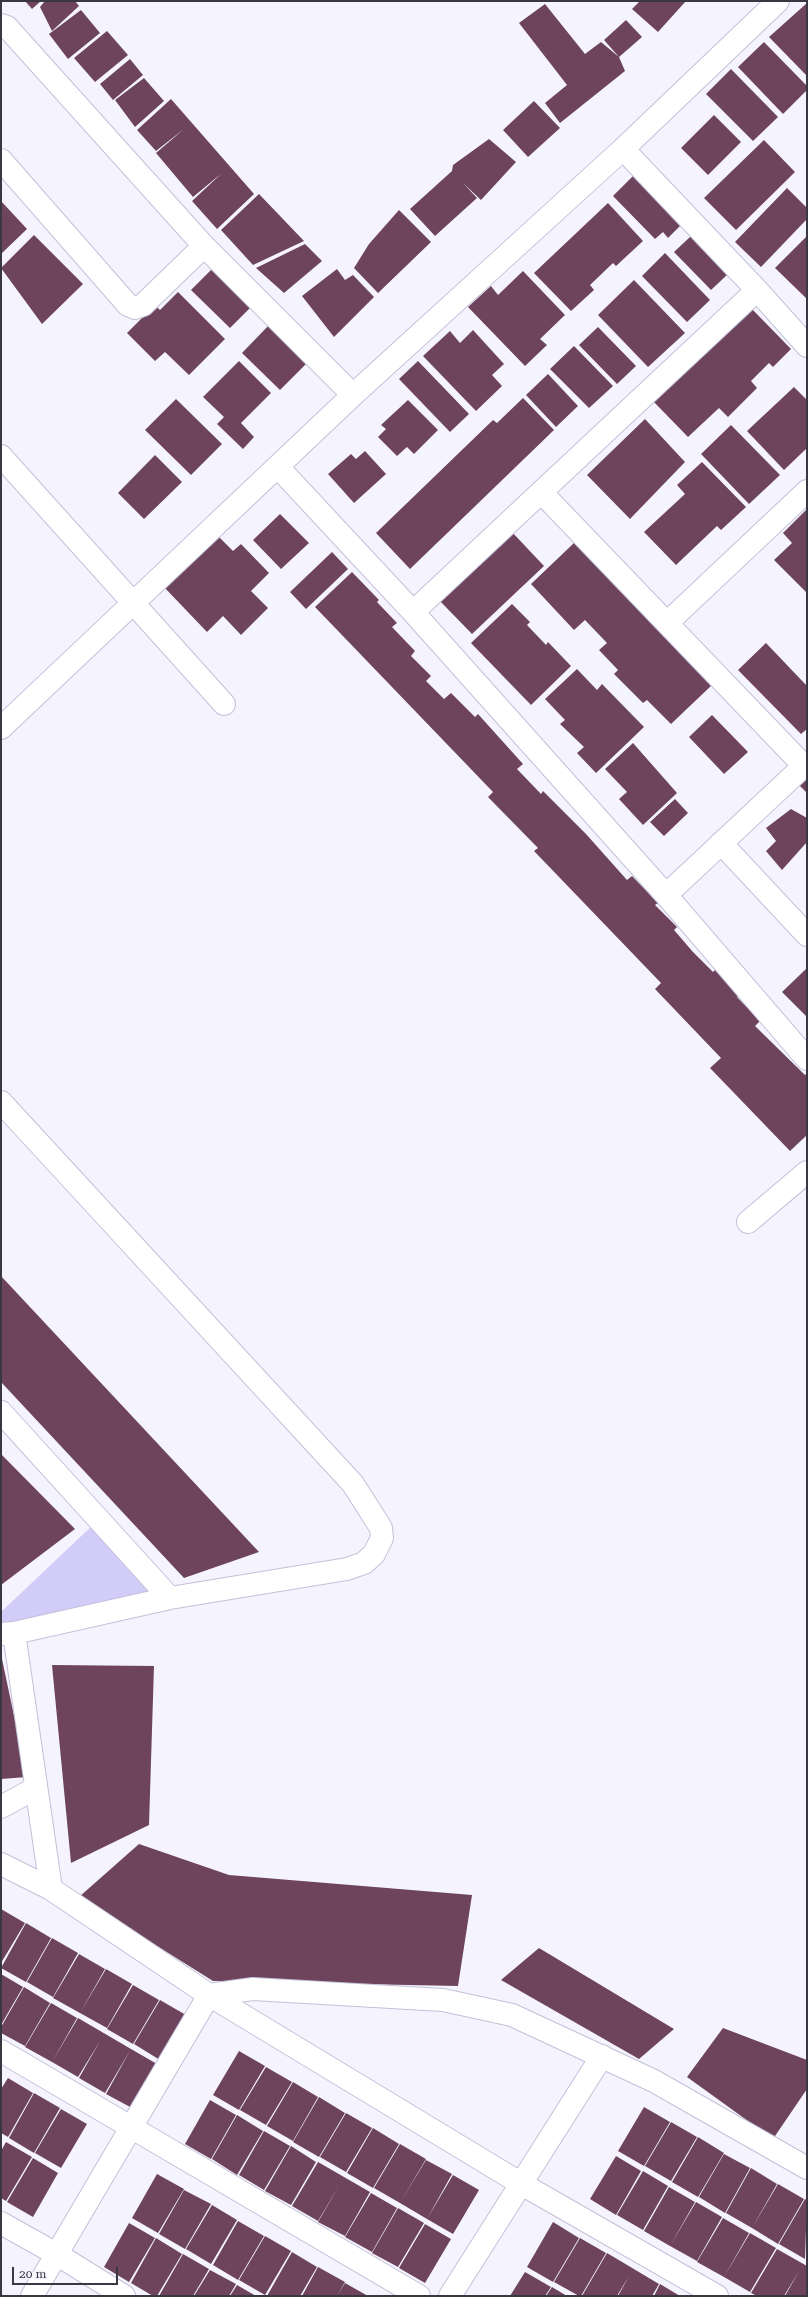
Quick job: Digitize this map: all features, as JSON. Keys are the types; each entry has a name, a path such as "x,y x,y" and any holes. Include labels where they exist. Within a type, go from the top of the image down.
{"street":[{"path":"1,728 134,604 353,395 623,149 778,1"},
{"path":"1,25 7,27 204,246 353,395"},
{"path":"623,149 757,290 807,346"},
{"path":"1,160 128,305 135,308 143,305 204,246"},
{"path":"413,612 757,290"},
{"path":"1,456 224,704"},
{"path":"278,467 413,612 666,895 807,1059"},
{"path":"667,623 807,491"},
{"path":"542,492 805,764 666,895"},
{"path":"721,843 807,935"},
{"path":"1,1102 353,1484 381,1528 382,1538 374,1554 364,1563 347,1569 170,1598 8,1633 36,1788 51,1889"},
{"path":"748,1222 807,1172"},
{"path":"1,1412 170,1598"},
{"path":"1,1807 36,1788"},
{"path":"1,1864 51,1889 209,1995 520,2183 717,2296"},
{"path":"209,1995 253,1989 443,2000 512,2015 654,2081 807,2168"},
{"path":"32,2296 58,2255 209,1995"},
{"path":"1,2051 419,2296"},
{"path":"450,2296 520,2183 602,2056"},
{"path":"1,2223 58,2255 124,2296"}],"shaded area":[{"path":"95,1523 159,1595 1,1625 1,1612"}],"building":[{"path":"25,1 41,1 32,9"},
{"path":"45,1 75,1 79,6 52,31 40,7"},
{"path":"640,1 686,1 658,32 632,9"},
{"path":"807,3 807,76 769,37"},
{"path":"545,4 585,54 601,42 619,57 625,71 560,123 545,103 567,85 519,23"},
{"path":"81,10 100,33 68,59 49,34"},
{"path":"626,20 642,37 619,57 604,40"},
{"path":"107,31 128,55 95,82 74,58"},
{"path":"764,42 807,86 807,90 783,114 738,67"},
{"path":"130,59 143,75 113,100 100,84"},
{"path":"731,69 778,117 753,141 706,94"},
{"path":"144,78 164,101 135,127 115,100"},
{"path":"171,99 254,194 217,229 192,201 222,173 193,197 156,153 184,129 156,151 137,130"},
{"path":"534,101 560,128 528,157 503,130"},
{"path":"714,115 741,142 708,175 681,148"},
{"path":"489,139 516,162 481,200 463,183 477,198 435,236 410,209 452,171 453,165"},
{"path":"764,140 795,172 736,230 704,198"},
{"path":"634,175 685,221 668,238 663,232 655,239 613,196"},
{"path":"787,188 807,208 807,219 761,267 735,242"},
{"path":"259,194 304,241 253,265 221,230"},
{"path":"1,201 27,229 1,254"},
{"path":"608,203 643,241 616,266 613,263 590,285 594,290 571,311 534,273"},
{"path":"399,210 431,242 378,293 354,268 369,244"},
{"path":"34,235 83,284 42,324 1,268"},
{"path":"691,236 728,274 711,290 674,252"},
{"path":"807,236 807,299 775,268"},
{"path":"305,244 322,261 284,293 256,268"},
{"path":"665,253 710,300 687,322 642,276"},
{"path":"214,267 253,305 230,328 191,290"},
{"path":"337,269 345,280 353,275 374,297 334,337 302,296"},
{"path":"523,271 565,315 540,339 547,345 525,366 468,307 491,286 498,295"},
{"path":"634,280 685,333 648,367 598,315"},
{"path":"178,292 225,339 189,375 165,352 155,361 127,333 155,305 160,310"},
{"path":"751,308 791,349 773,367 769,363 751,381 757,388 728,417 719,408 688,437 653,401"},
{"path":"270,324 309,361 280,390 242,353"},
{"path":"598,327 636,366 617,384 579,345"},
{"path":"473,330 504,364 492,375 502,386 476,411 423,356 450,331 460,343"},
{"path":"574,346 613,386 589,408 550,369"},
{"path":"239,361 271,393 241,423 254,437 243,449 217,424 224,417 203,397"},
{"path":"418,361 469,414 450,432 399,379"},
{"path":"548,374 578,406 556,427 526,395"},
{"path":"794,387 807,400 807,448 784,470 747,431"},
{"path":"523,398 554,430 410,569 376,533 493,420 497,423"},
{"path":"176,399 222,444 191,475 145,430"},
{"path":"408,400 438,430 414,454 407,447 397,456 378,437 386,429 381,425"},
{"path":"645,419 685,462 630,519 587,475"},
{"path":"731,425 780,475 749,504 701,454"},
{"path":"365,451 386,474 354,503 328,474 351,454 356,459"},
{"path":"155,455 182,482 144,519 118,493"},
{"path":"702,462 746,507 721,530 717,526 676,565 644,532 685,494 677,485"},
{"path":"807,509 807,593 774,560 792,543 783,533"},
{"path":"280,514 309,543 281,569 253,540"},
{"path":"511,531 544,566 472,634 439,600"},
{"path":"217,535 233,551 241,544 269,573 251,591 268,608 241,635 223,616 207,632 163,586"},
{"path":"574,543 712,685 671,724 647,700 643,703 614,674 618,670 599,650 607,643 585,620 574,630 531,584"},
{"path":"332,552 348,569 306,609 290,592"},
{"path":"352,572 379,600 377,602 397,623 392,627 415,651 411,656 431,676 426,681 444,699 451,693 475,717 478,714 523,764 517,769 541,794 543,791 586,834 627,880 632,876 658,903 655,905 677,927 674,930 693,952 713,972 717,968 741,992 737,997 760,1021 755,1026 805,1075 807,1073 807,1135 790,1151 710,1068 721,1058 655,989 661,983 534,851 538,848 488,797 493,792 315,607"},
{"path":"512,604 530,622 527,625 546,645 548,642 571,666 531,705 471,643"},
{"path":"766,643 807,686 807,729 801,734 738,670"},
{"path":"577,669 597,690 602,684 644,727 596,773 577,753 584,747 560,724 565,720 545,699"},
{"path":"712,715 748,752 724,774 689,737"},
{"path":"633,743 677,793 643,825 619,799 627,792 605,769"},
{"path":"807,777 807,793 799,785"},
{"path":"675,799 688,813 664,836 650,822"},
{"path":"791,809 807,818 807,842 782,870 766,851 776,841 766,828"},
{"path":"807,968 807,1017 782,992"},
{"path":"1,1276 259,1552 184,1578 1,1382"},
{"path":"1,1454 75,1529 1,1585"},
{"path":"2,1659 27,1777 1,1779"},
{"path":"52,1665 154,1666 149,1825 71,1863"},
{"path":"139,1844 229,1875 472,1895 458,1986 213,1981 79,1897"},
{"path":"1,1909 25,1923 1,1963"},
{"path":"26,1923 51,1938 26,1982 1,1968"},
{"path":"52,1938 78,1953 53,1997 27,1982"},
{"path":"539,1948 674,2029 639,2059 501,1980"},
{"path":"79,1954 105,1969 80,2013 53,1998"},
{"path":"106,1969 132,1984 107,2028 80,2013"},
{"path":"1,1974 23,1987 1,2025"},
{"path":"133,1985 159,2000 133,2044 107,2029"},
{"path":"24,1987 50,2003 25,2046 1,2033 1,2027"},
{"path":"160,2000 186,2015 160,2060 134,2044"},
{"path":"51,2003 77,2018 52,2062 25,2047"},
{"path":"78,2018 131,2049 105,2093 79,2078 100,2041 78,2077 52,2062"},
{"path":"723,2028 807,2060 807,2089 773,2139 687,2077"},
{"path":"131,2049 157,2064 132,2108 106,2094"},
{"path":"239,2051 265,2066 239,2110 213,2095"},
{"path":"266,2067 292,2082 266,2125 240,2110"},
{"path":"8,2078 33,2093 8,2137 1,2133 1,2089"},
{"path":"293,2082 318,2097 293,2141 267,2126"},
{"path":"34,2093 60,2108 34,2153 9,2138"},
{"path":"319,2097 345,2113 319,2157 293,2142"},
{"path":"210,2100 236,2115 211,2159 185,2144"},
{"path":"644,2107 670,2122 644,2166 618,2151"},
{"path":"61,2109 87,2124 61,2168 35,2153"},
{"path":"346,2113 372,2128 346,2172 320,2157"},
{"path":"237,2115 263,2131 237,2175 212,2159"},
{"path":"671,2122 697,2137 671,2181 645,2166"},
{"path":"373,2128 399,2144 373,2188 347,2173"},
{"path":"264,2131 290,2146 264,2190 239,2175"},
{"path":"698,2137 724,2153 698,2197 672,2182"},
{"path":"6,2142 32,2157 6,2201 1,2198 1,2151"},
{"path":"400,2144 426,2159 400,2203 374,2188"},
{"path":"291,2146 316,2162 291,2205 265,2191"},
{"path":"724,2154 750,2168 725,2213 699,2197"},
{"path":"616,2156 641,2171 616,2215 590,2199"},
{"path":"33,2158 58,2173 33,2217 7,2202"},
{"path":"426,2160 452,2174 427,2219 400,2203"},
{"path":"318,2162 370,2192 345,2236 318,2222 340,2184 318,2221 292,2206"},
{"path":"751,2168 777,2184 752,2228 726,2213"},
{"path":"643,2171 668,2186 643,2230 617,2215"},
{"path":"157,2174 184,2189 158,2233 132,2218"},
{"path":"453,2175 479,2190 453,2234 427,2219"},
{"path":"778,2184 804,2199 778,2244 752,2228"},
{"path":"669,2187 695,2202 670,2246 644,2231"},
{"path":"184,2190 211,2204 185,2249 159,2234"},
{"path":"371,2193 397,2208 372,2252 345,2237"},
{"path":"805,2199 807,2200 805,2259 779,2244"},
{"path":"696,2202 722,2217 697,2261 670,2246"},
{"path":"212,2205 237,2220 211,2264 186,2249"},
{"path":"398,2208 424,2223 398,2267 372,2253"},
{"path":"723,2218 749,2233 724,2277 697,2262"},
{"path":"238,2221 264,2236 238,2280 213,2265"},
{"path":"553,2222 579,2238 553,2282 527,2267"},
{"path":"129,2223 155,2238 129,2282 104,2267"},
{"path":"425,2224 451,2239 425,2283 399,2268"},
{"path":"750,2233 776,2248 750,2292 724,2277"},
{"path":"265,2236 291,2251 265,2295 239,2280"},
{"path":"156,2238 182,2254 157,2296 153,2296 131,2283"},
{"path":"580,2238 606,2253 581,2296 579,2296 554,2282"},
{"path":"777,2249 807,2266 807,2296 785,2296 799,2271 784,2296 757,2296 751,2293"},
{"path":"292,2252 317,2267 300,2296 267,2296"},
{"path":"607,2253 659,2284 652,2296 618,2296 629,2276 617,2296 582,2296"},
{"path":"183,2254 209,2269 193,2296 159,2296"},
{"path":"318,2267 345,2282 337,2296 302,2296"},
{"path":"210,2270 236,2284 229,2296 194,2296"},
{"path":"525,2272 551,2287 545,2296 510,2296"},
{"path":"345,2283 368,2296 337,2296"},
{"path":"660,2284 680,2296 654,2296"},
{"path":"237,2285 256,2296 230,2296"},
{"path":"552,2287 567,2296 546,2296"}]}
